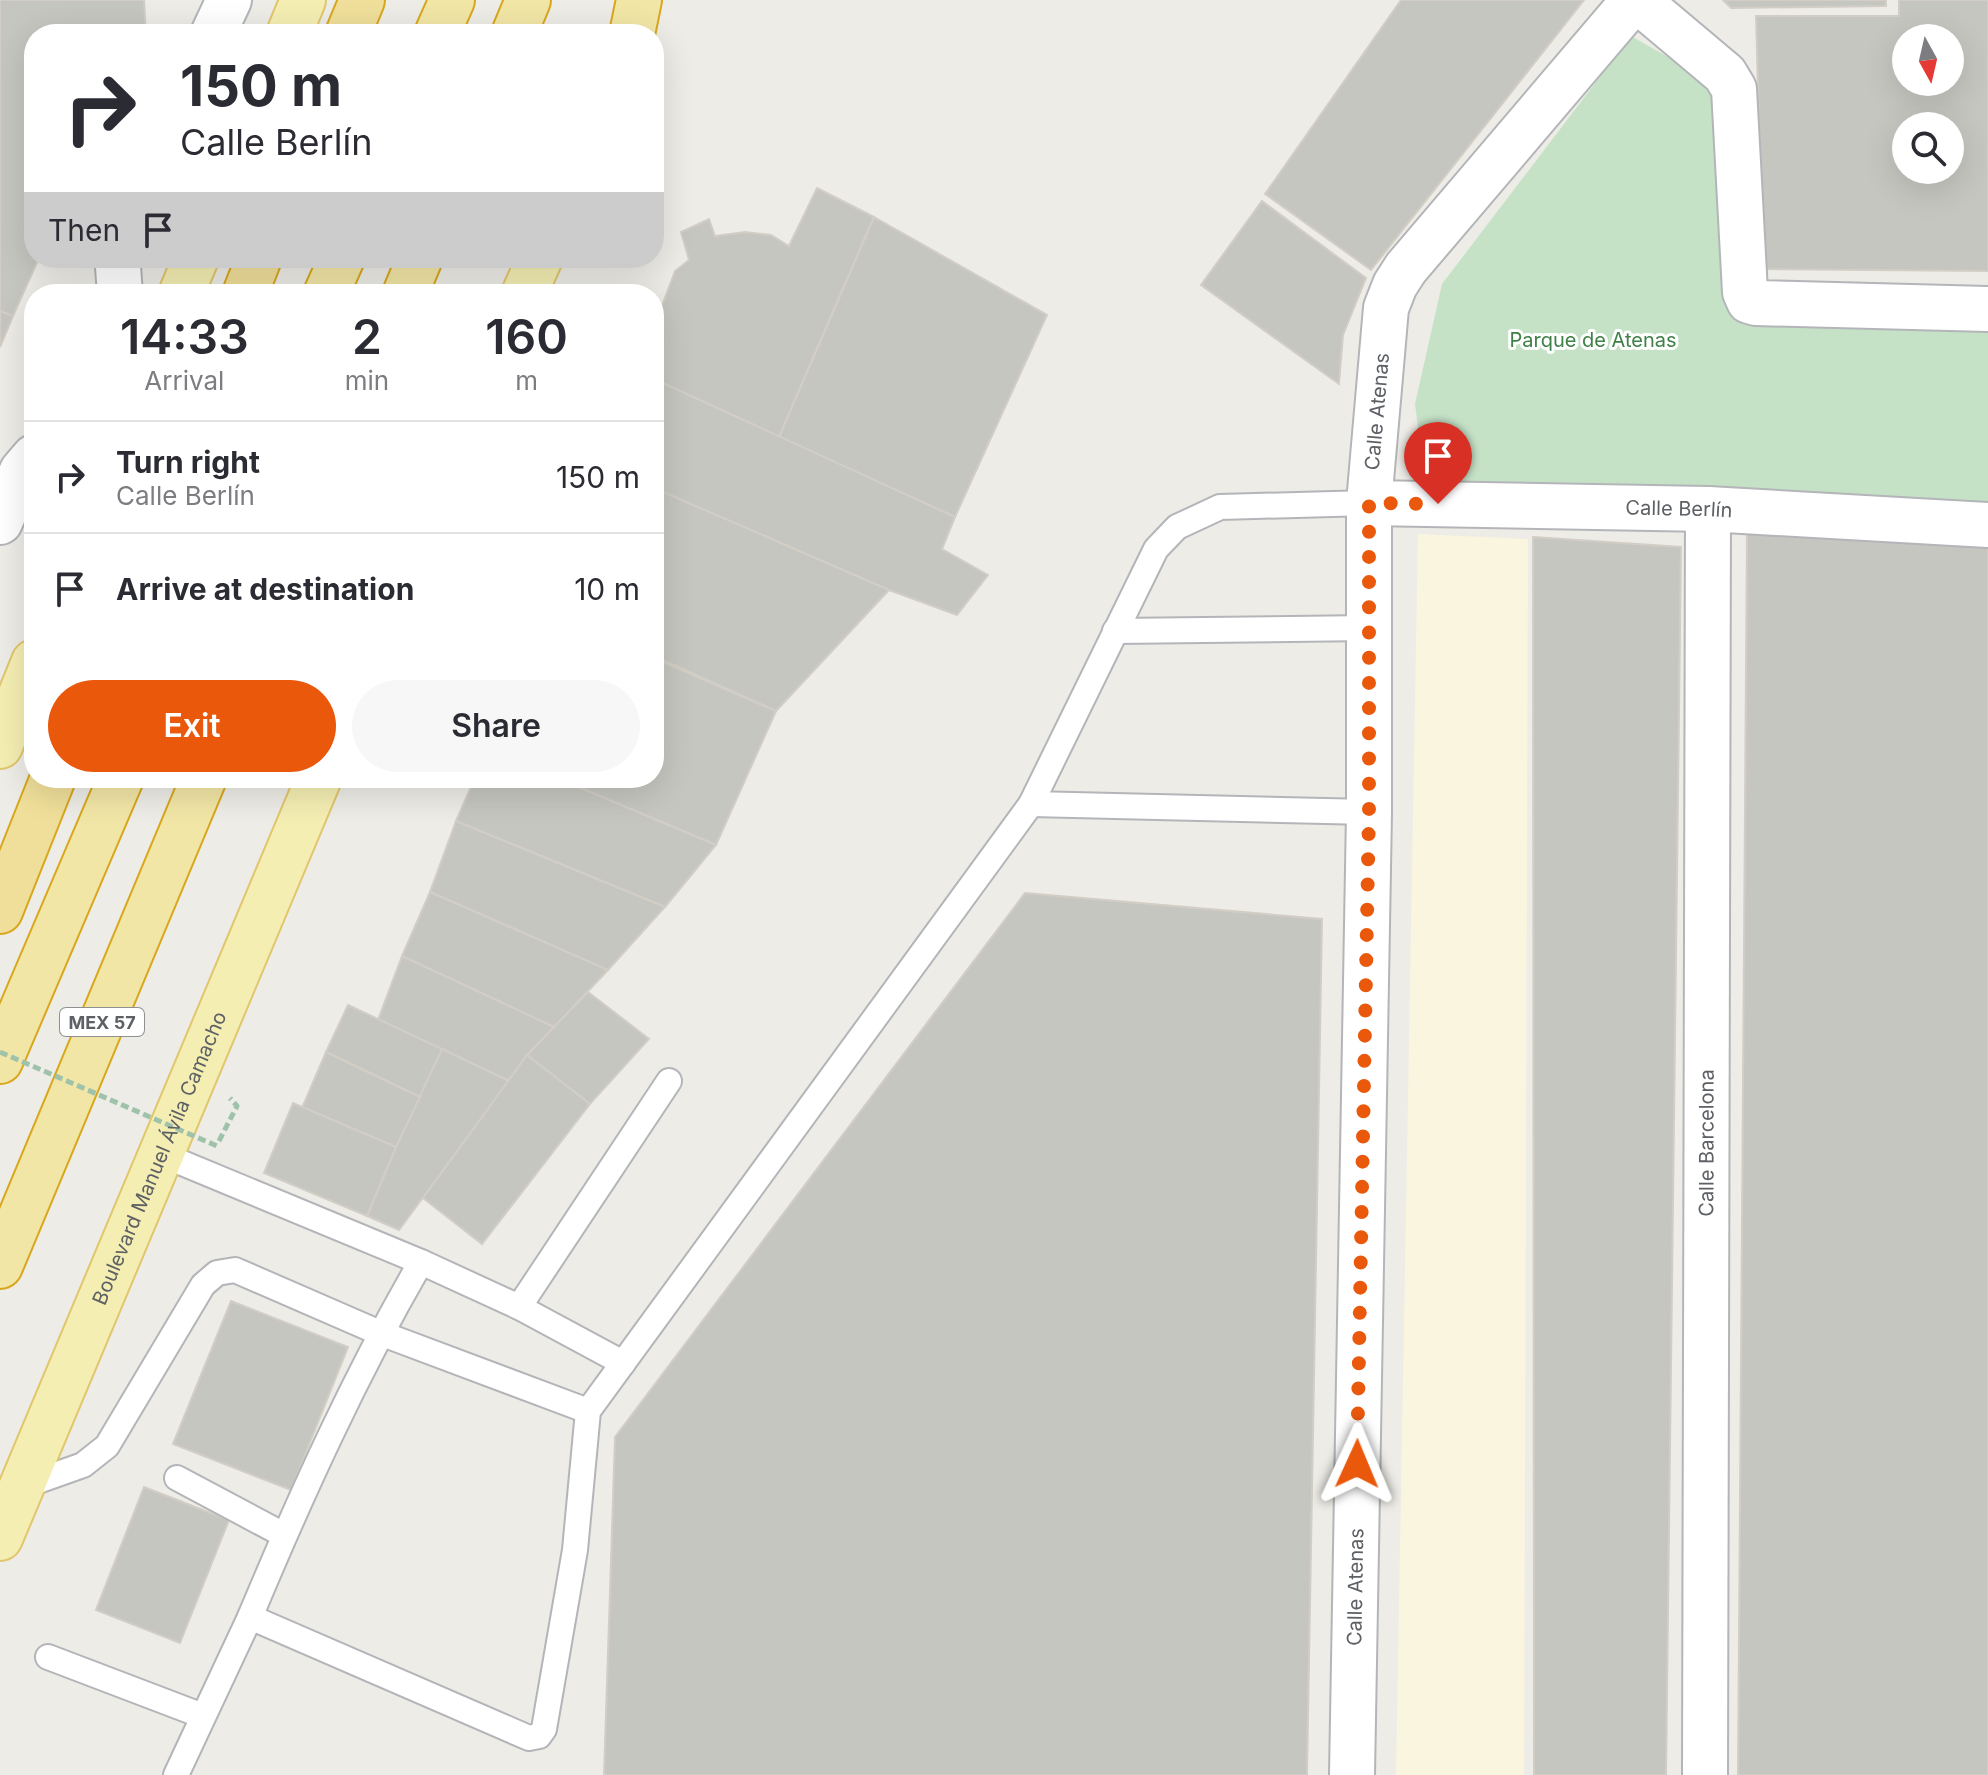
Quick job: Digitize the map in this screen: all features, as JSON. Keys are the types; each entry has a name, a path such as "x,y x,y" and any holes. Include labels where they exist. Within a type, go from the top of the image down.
{"highway":[{"path":"352,24 362,0"},
{"path":"441,24 452,0"},
{"path":"518,24 528,0"},
{"path":"635,24 639,0"},
{"path":"0,911 49,788"},
{"path":"0,1061 117,788"},
{"name":"MEX 57","path":"0,1266 200,788"}],"main road":[{"path":"293,24 303,0"},
{"path":"639,24 651,0"},
{"path":"0,746 24,687"},
{"name":"Boulevard Manuel Ávila Camacho","path":"0,1538 315,788"}],"street":[{"path":"218,24 229,0"},
{"path":"1635,0 1725,74 1734,89 1745,292 1749,301 1988,309"},
{"name":"Calle Atenas","path":"1352,1775 1369,812 1369,503 1386,308 1395,285 1635,0"},
{"path":"0,522 24,469"},
{"name":"Calle Berlín","path":"1369,503 1708,509 1988,525"},
{"name":"Calle Barcelona","path":"1705,1775 1708,509"}],"lane":[{"path":"250,1617 529,1738 539,1736 544,1729 559,1657 575,1550 588,1411 1031,804 1156,549 1177,527 1220,507 1369,503"},
{"path":"1115,631 1370,628"},
{"path":"1031,804 1369,812"},
{"path":"519,1307 669,1081"},
{"path":"163,1155 421,1262 519,1307 623,1363"},
{"path":"176,1775 250,1617 327,1438 380,1333 421,1262"},
{"path":"21,1487 83,1465 107,1446 203,1285 217,1273 235,1270 380,1333 588,1411"},
{"path":"177,1478 284,1535"},
{"path":"48,1657 203,1716"}],"path":[{"path":"0,1052 217,1146"}],"shaded area":[{"path":"1418,534 1528,539 1524,1775 1396,1775"}],"green space":[{"name":"Parque de Atenas","path":"1631,36 1726,90 1744,315 1988,319 1988,503 1426,490 1415,404 1442,284"}],"building":[{"path":"0,0 144,0 145,24 24,24 24,268 35,268 27,284 24,284 24,291 13,316 0,311"},
{"path":"1401,0 1584,0 1371,270 1265,194"},
{"path":"1723,0 1886,0 1886,6 1731,8"},
{"path":"1899,0 1988,0 1988,271 1763,269 1756,16 1899,16"},
{"path":"817,188 874,217 779,437 664,384 664,300 675,271 689,260 681,232 709,219 715,236 745,232 771,235 789,246"},
{"path":"1262,201 1366,278 1343,335 1339,384 1201,285"},
{"path":"874,217 1047,315 955,517 779,437"},
{"path":"0,311 13,316 0,347"},
{"path":"664,384 955,517 942,549 988,575 957,615 889,590 664,492"},
{"path":"664,492 889,590 776,711 664,661"},
{"path":"1747,533 1988,544 1988,1775 1738,1775"},
{"path":"1533,537 1681,547 1666,1775 1534,1775"},
{"path":"664,662 776,711 716,845 581,788 664,788"},
{"path":"471,788 581,788 716,845 665,907 456,821"},
{"path":"456,821 665,907 608,970 430,892"},
{"path":"430,892 608,970 554,1027 402,956"},
{"path":"1025,893 1322,919 1307,1775 604,1775 615,1437"},
{"path":"402,956 554,1027 527,1055 509,1081 378,1020"},
{"path":"588,992 649,1039 590,1104 527,1055"},
{"path":"348,1005 442,1049 420,1097 326,1052"},
{"path":"442,1049 509,1081 399,1230 367,1216"},
{"path":"326,1052 420,1097 396,1147 302,1108"},
{"path":"527,1055 590,1104 482,1244 423,1198"},
{"path":"293,1103 396,1147 367,1216 264,1173"},
{"path":"231,1301 348,1347 291,1490 173,1444"},
{"path":"144,1487 229,1520 180,1643 96,1610"}],"route":[{"path":"1357,1464 1369,812 1369,503 1438,504"}]}
